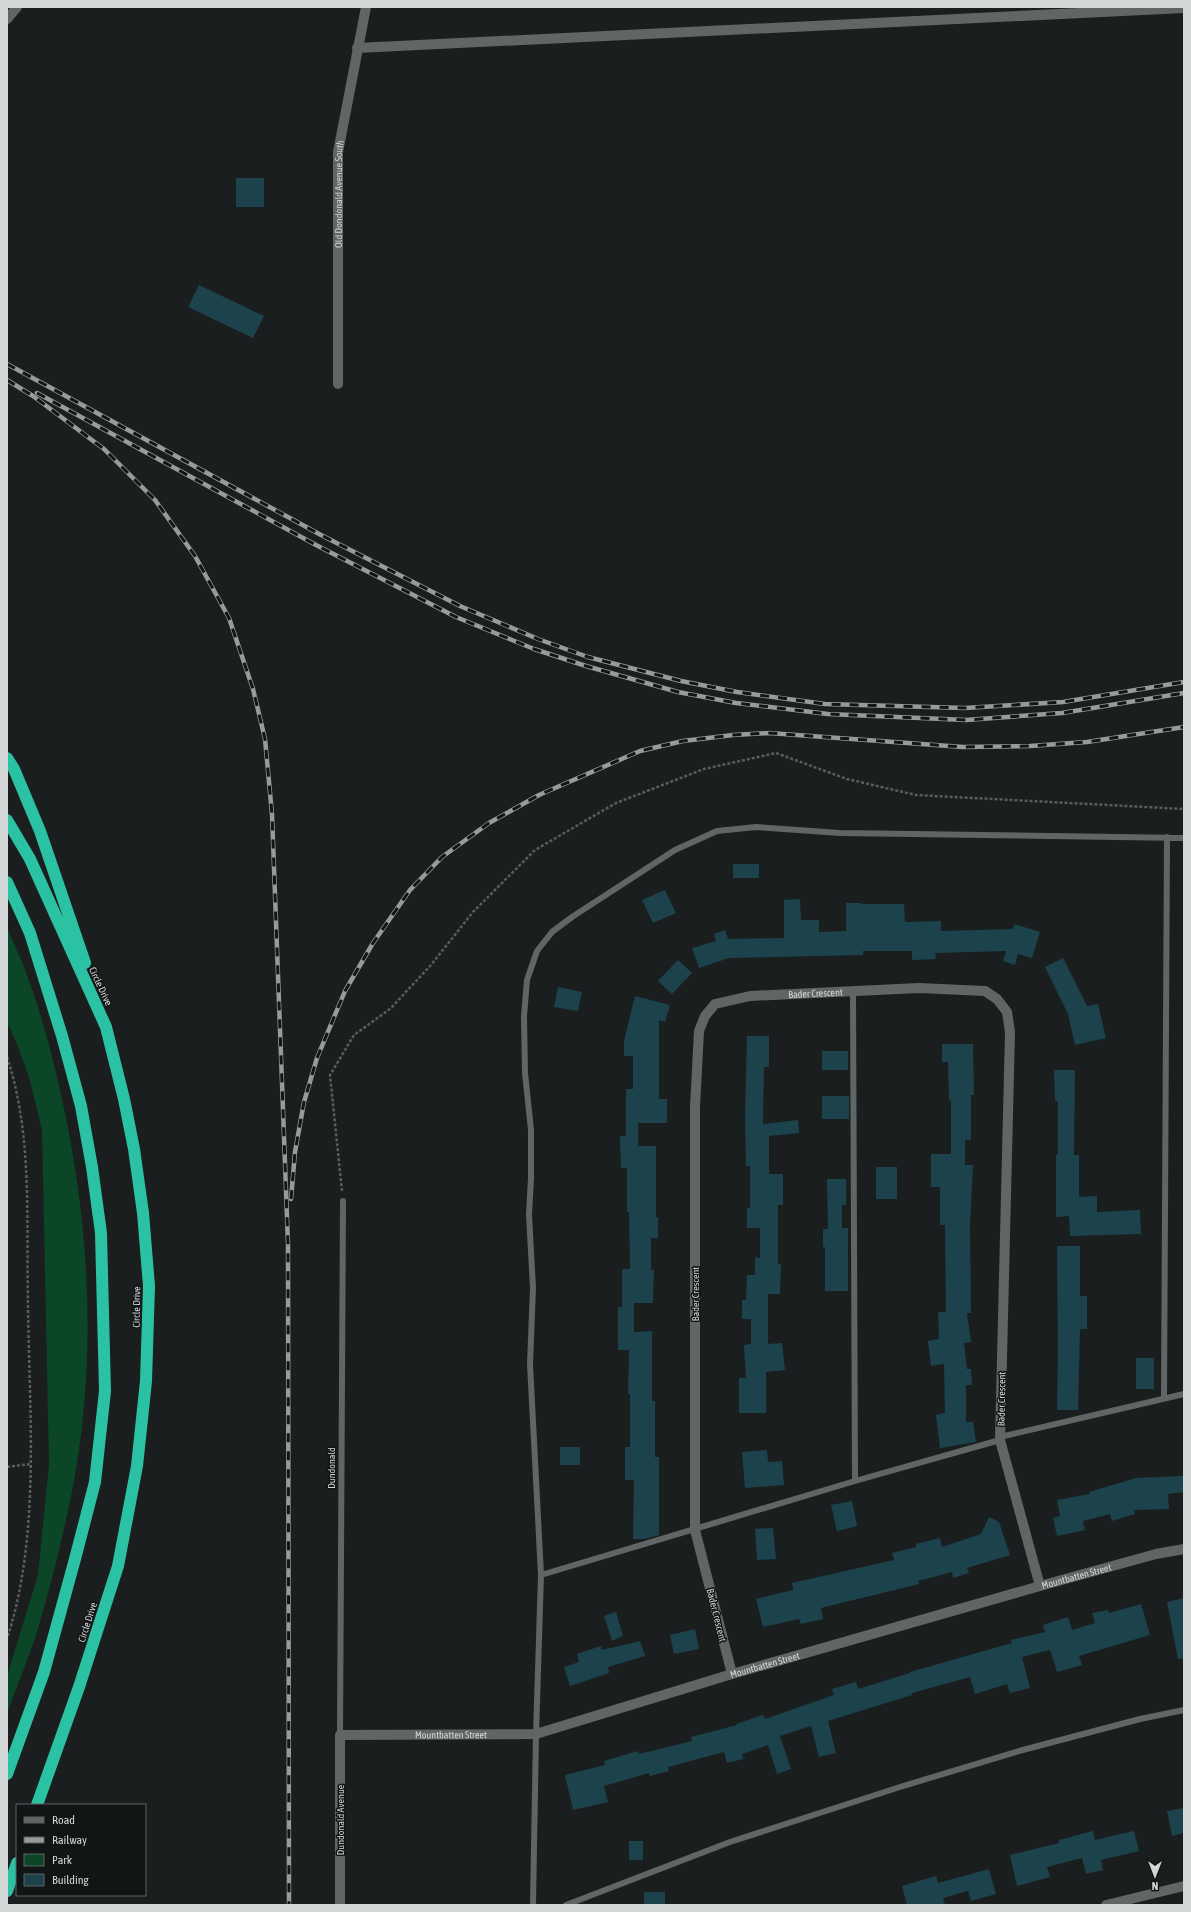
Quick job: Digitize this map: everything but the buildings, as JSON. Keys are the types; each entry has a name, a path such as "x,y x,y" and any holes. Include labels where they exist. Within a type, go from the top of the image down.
{"highway":[{"path":"7,758 14,769 40,831 106,1027"},
{"name":"Circle Drive","path":"7,820 30,859 106,1027 124,1099 134,1149 143,1213 149,1286 146,1381 137,1466 118,1566 79,1687 37,1804"},
{"path":"7,882 30,932 62,1036 82,1114 92,1167 100,1233 105,1391 95,1482 44,1672 7,1774"},
{"path":"7,1892 16,1866"}],"street":[{"path":"7,19 17,7"},
{"name":"Old Dondonald Avenue South","path":"338,384 338,152 366,7"},
{"path":"357,48 1184,8"},
{"name":"Bader Crescent","path":"732,1674 695,1530 695,1107 699,1031 705,1016 715,1004 731,999 750,996 919,988 985,991 997,999 1007,1012 1010,1032 1000,1439 1040,1586"},
{"name":"Mountbatten Street","path":"340,1735 536,1734 732,1674 1040,1586 1156,1554 1184,1549"},
{"name":"Dundonald Avenue","path":"340,1735 340,1905"},
{"path":"1106,1905 1184,1886"}],"lane":[{"path":"534,1905 536,1734 541,1575 530,1364 533,1288 529,1215 531,1130 525,1074 524,1016 527,980 537,952 552,932 572,917 675,850 717,831 756,827 840,833 1184,838"},
{"path":"1164,1398 1167,837"},
{"path":"853,991 855,1481"},
{"name":"Dundonald","path":"340,1735 343,1201"},
{"path":"541,1575 1000,1439 1184,1394"},
{"path":"566,1905 730,1842 900,1787 1018,1751 1140,1719 1184,1710"}],"path":[{"path":"343,1201 330,1075 354,1035 390,1009 431,965 473,912 535,850 616,803 704,769 776,753 847,779 916,795 1184,809"},
{"path":"7,1057 16,1085 23,1135 26,1184 30,1464 26,1549 18,1594 7,1639"},
{"path":"7,1467 30,1464"}],"green space":[{"path":"7,928 24,966 44,1025 70,1136 84,1237 87,1288 87,1339 85,1391 80,1441 69,1509 39,1625 7,1713 7,1676 38,1575 49,1464 42,1130 29,1077 7,1022"}],"railway":[{"path":"7,364 321,535 460,606 538,639 588,657 681,681 737,692 825,704 965,708 1063,702 1184,682"},
{"path":"7,380 33,396 104,449 155,500 195,556 229,618 253,689 265,739 272,814 288,1244 289,1905"},
{"path":"37,393 316,545 456,617 534,649 586,666 678,692 736,703 828,714 966,720 1062,713 1184,693"},
{"path":"291,1199 295,1152 304,1102 317,1058 345,991 373,943 410,890 442,857 489,823 539,795 640,751 683,741 733,735 769,733 963,747 1030,746 1087,742 1184,727"}]}
